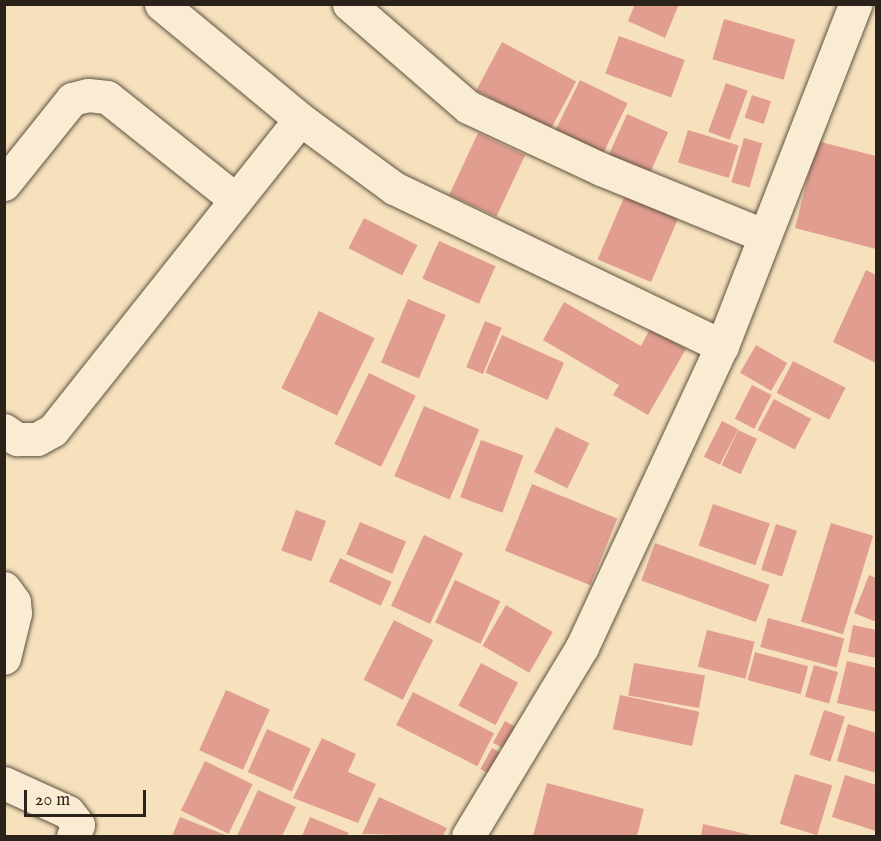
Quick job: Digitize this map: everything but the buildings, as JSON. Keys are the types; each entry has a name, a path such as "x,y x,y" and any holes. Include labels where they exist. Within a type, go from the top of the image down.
{"street":[{"path":"161,4 300,119 394,188 722,346"},
{"path":"349,4 468,107 601,169 763,235"},
{"path":"468,837 582,647 722,346 763,235 855,4"},
{"path":"4,184 72,99 88,95 106,98 236,200"},
{"path":"4,430 17,439 37,439 53,430 300,119"},
{"path":"4,588 14,602 15,613 4,658"},
{"path":"4,783 68,812 78,825 73,837"}]}
